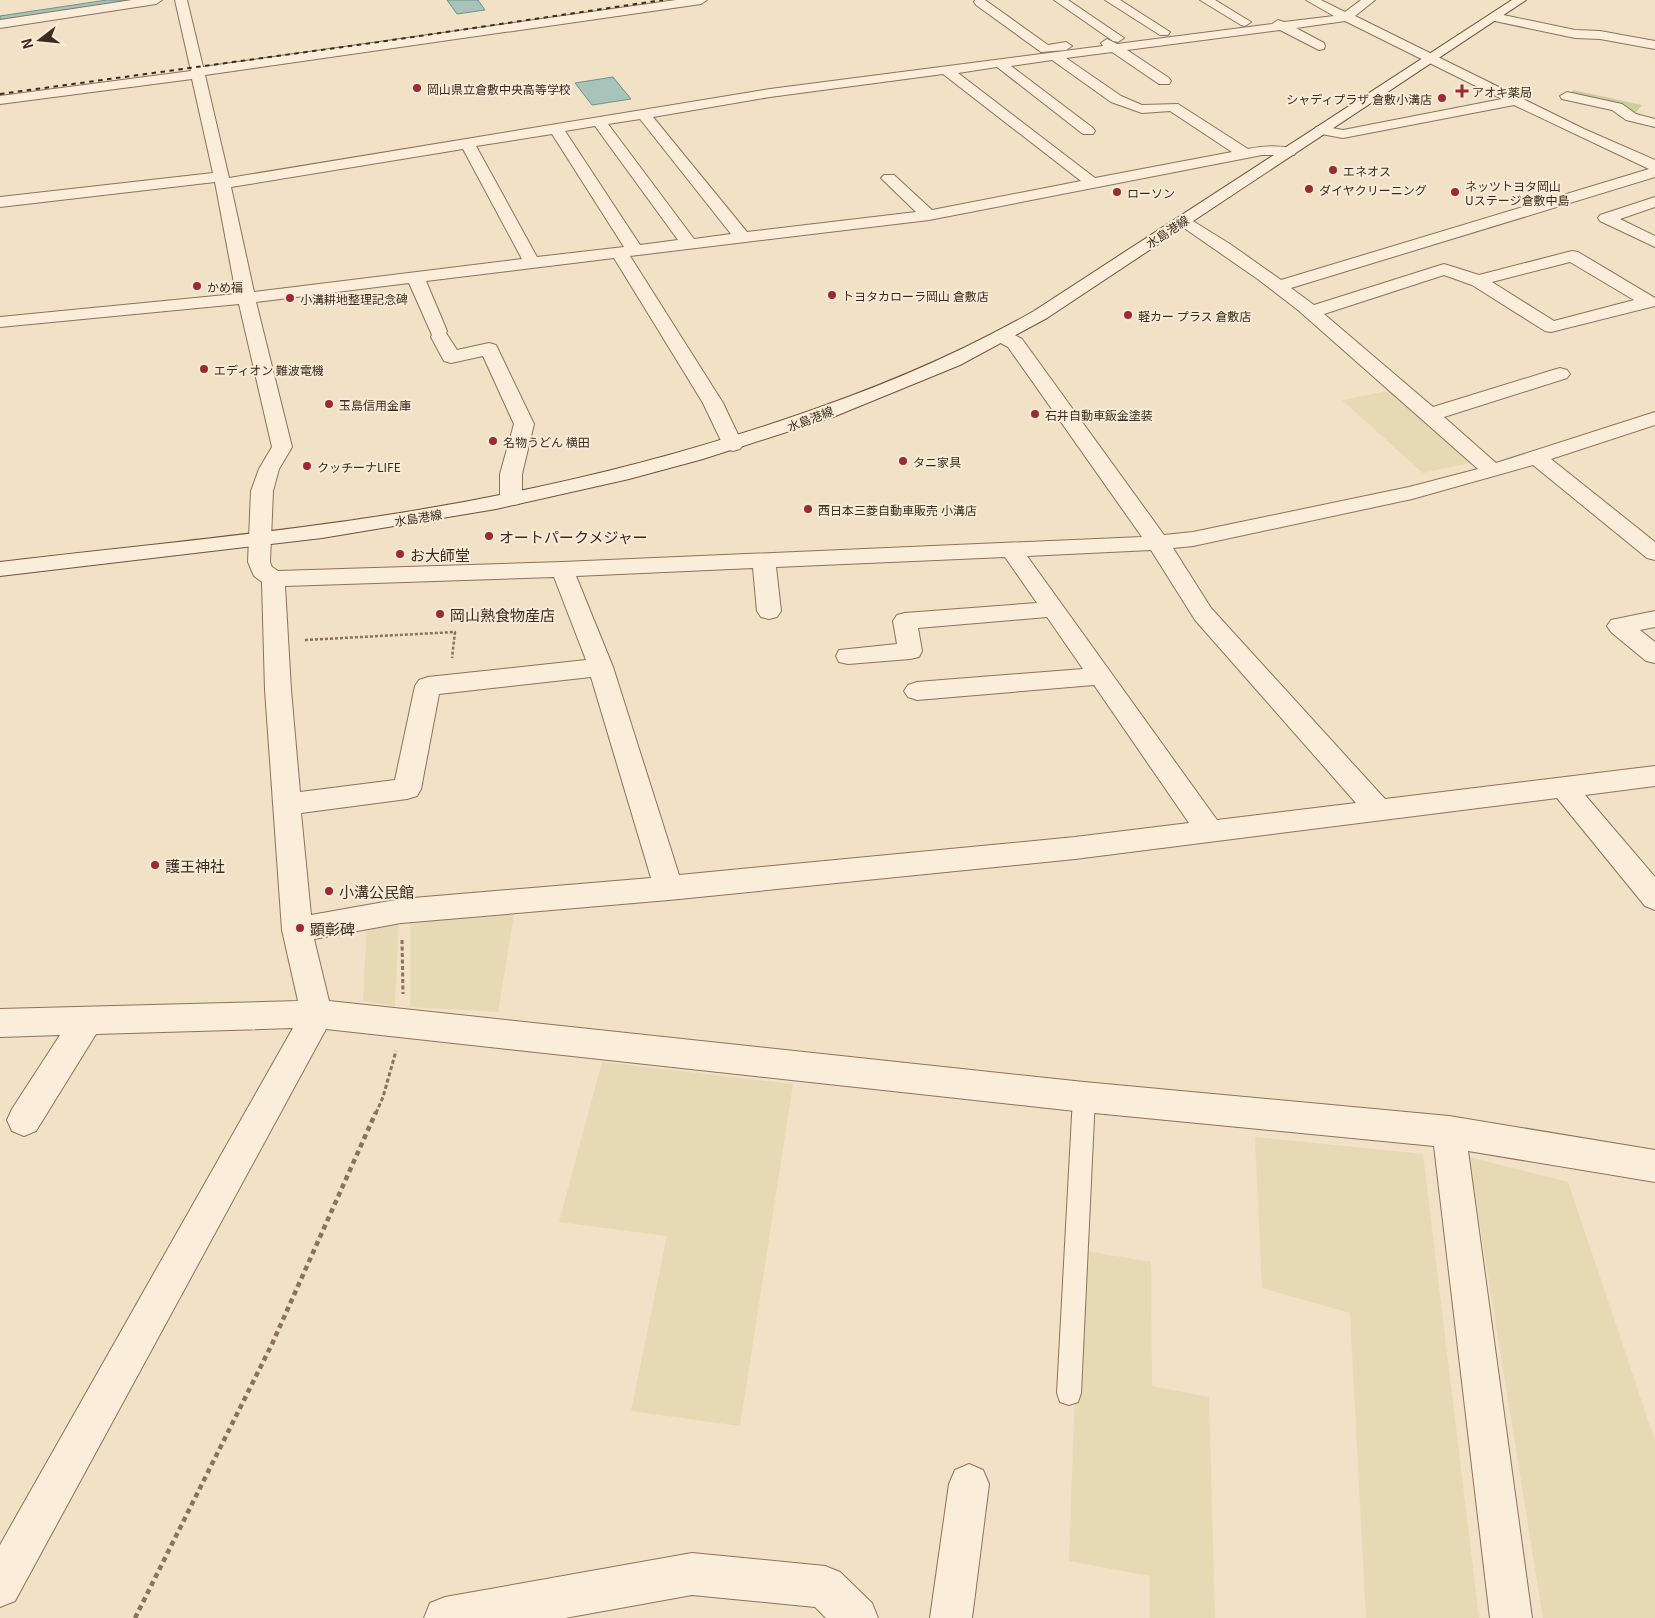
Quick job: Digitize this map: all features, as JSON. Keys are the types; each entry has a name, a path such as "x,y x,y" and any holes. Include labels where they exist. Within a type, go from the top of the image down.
{"street":[{"path":"0,24 42,12 156,0"},
{"path":"181,0 222,180 246,298 282,447 269,469 262,490 259,562 262,571 273,578 562,569 1192,539 1393,497 1493,471 1655,418"},
{"path":"0,100 197,70 701,0"},
{"path":"1060,0 1112,44 1164,81"},
{"path":"1111,0 1164,32"},
{"path":"1206,0 1245,22"},
{"path":"1312,0 1579,132 1655,166"},
{"path":"0,202 222,180 467,143 770,93 1054,56 1164,32 1245,22 1277,23 1332,10 1346,0"},
{"path":"980,2 1046,49 1112,44 1277,23 1346,17 1368,0"},
{"name":"水島港線","path":"0,569 260,539 426,516 612,478 733,445 792,426 956,360 1052,307 1520,0"},
{"path":"1494,17 1575,34 1600,35 1655,45"},
{"path":"1277,23 1319,46"},
{"path":"1054,56 1114,98 1137,108 1150,110 1173,106 1245,154"},
{"path":"999,63 1088,131"},
{"path":"0,90 197,70"},
{"path":"946,70 1088,179"},
{"path":"1568,96 1616,107 1631,117 1655,123"},
{"path":"1322,130 1343,134 1516,101"},
{"path":"644,114 743,238"},
{"path":"1613,122 1631,117"},
{"path":"598,121 689,244"},
{"path":"1579,132 1596,127"},
{"path":"556,128 713,403 733,445"},
{"path":"467,143 532,263"},
{"path":"0,322 246,298 929,215 1245,154 1273,150 1288,152"},
{"path":"1278,286 1655,172"},
{"path":"889,178 929,215"},
{"path":"1655,202 1606,218 1655,242"},
{"path":"1182,221 1278,286 1312,312 1493,471"},
{"path":"1312,312 1444,269 1478,281 1551,327 1649,302 1572,256 1478,281"},
{"path":"415,277 439,334 451,356 489,349 524,424 511,474 511,499"},
{"path":"1002,336 1015,343 1158,542 1203,614 1378,809"},
{"path":"1429,416 1560,374"},
{"path":"1535,456 1653,549"},
{"path":"1011,549 1210,830"},
{"path":"764,560 769,611"},
{"path":"562,569 601,666 669,888"},
{"path":"273,578 275,642 297,930 315,1009 318,1014"},
{"path":"848,656 910,651 905,621 1054,609"},
{"path":"1655,619 1619,626 1655,656"},
{"path":"287,804 407,788 428,686 601,666"},
{"path":"917,691 1101,676"},
{"path":"297,930 401,911 669,888 1075,848 1655,776"},
{"path":"1563,787 1655,898"},
{"path":"0,1586 318,1014"},
{"path":"0,1023 318,1014 1084,1097 1449,1132 1655,1166"},
{"path":"24,1120 86,1021"},
{"path":"1449,1132 1511,1618"},
{"path":"951,1618 969,1484"},
{"path":"445,1618 692,1574 825,1587 857,1618"}],"lane":[{"path":"1069,1393 1084,1097"}],"path":[{"path":"275,642 455,632 449,683"},
{"path":"135,1618 272,1344 383,1097 403,1024 401,911"}],"shaded area":[{"path":"1389,391 1473,462 1423,473 1342,400"},
{"path":"515,908 498,1012 410,1007 410,917"},
{"path":"399,917 395,1006 363,1001 367,922"},
{"path":"602,1062 793,1084 740,1426 631,1411 667,1236 559,1222"},
{"path":"1255,1137 1423,1154 1479,1618 1366,1618 1350,1313 1262,1288"},
{"path":"1469,1157 1568,1182 1655,1441 1655,1618 1543,1618"},
{"path":"1080,1250 1151,1262 1152,1386 1209,1397 1215,1618 1150,1618 1150,1576 1069,1561"}],"green space":[{"path":"1573,90 1642,105 1634,115 1569,95"}],"water":[{"path":"107,0 136,0 0,21 0,16"},
{"path":"447,0 478,0 485,10 457,14"},
{"path":"613,77 631,99 592,105 575,83"}],"railway":[{"path":"0,94 372,43 663,0"}],"place":[{"name":"岡山県立倉敷中央高等学校","path":"417,88"},
{"name":"アオキ薬局","path":"1462,91"},
{"name":"シャディプラザ 倉敷小溝店","path":"1442,98"},
{"name":"エネオス","path":"1333,170"},
{"name":"ダイヤクリーニング","path":"1309,189"},
{"name":"ローソン","path":"1117,192"},
{"name":"ネッツトヨタ岡山 Uステージ倉敷中島","path":"1455,192"},
{"name":"かめ福","path":"197,286"},
{"name":"トヨタカローラ岡山 倉敷店","path":"832,295"},
{"name":"小溝耕地整理記念碑","path":"290,298"},
{"name":"軽カー プラス 倉敷店","path":"1128,315"},
{"name":"エディオン 難波電機","path":"204,369"},
{"name":"玉島信用金庫","path":"329,404"},
{"name":"石井自動車鈑金塗装","path":"1035,414"},
{"name":"名物うどん 横田","path":"493,441"},
{"name":"タニ家具","path":"903,461"},
{"name":"クッチーナLIFE","path":"307,466"},
{"name":"西日本三菱自動車販売 小溝店","path":"808,509"},
{"name":"オートパークメジャー","path":"489,536"},
{"name":"お大師堂","path":"400,554"},
{"name":"岡山熟食物産店","path":"440,614"},
{"name":"護王神社","path":"155,865"},
{"name":"小溝公民館","path":"329,891"},
{"name":"顕彰碑","path":"300,928"}]}
